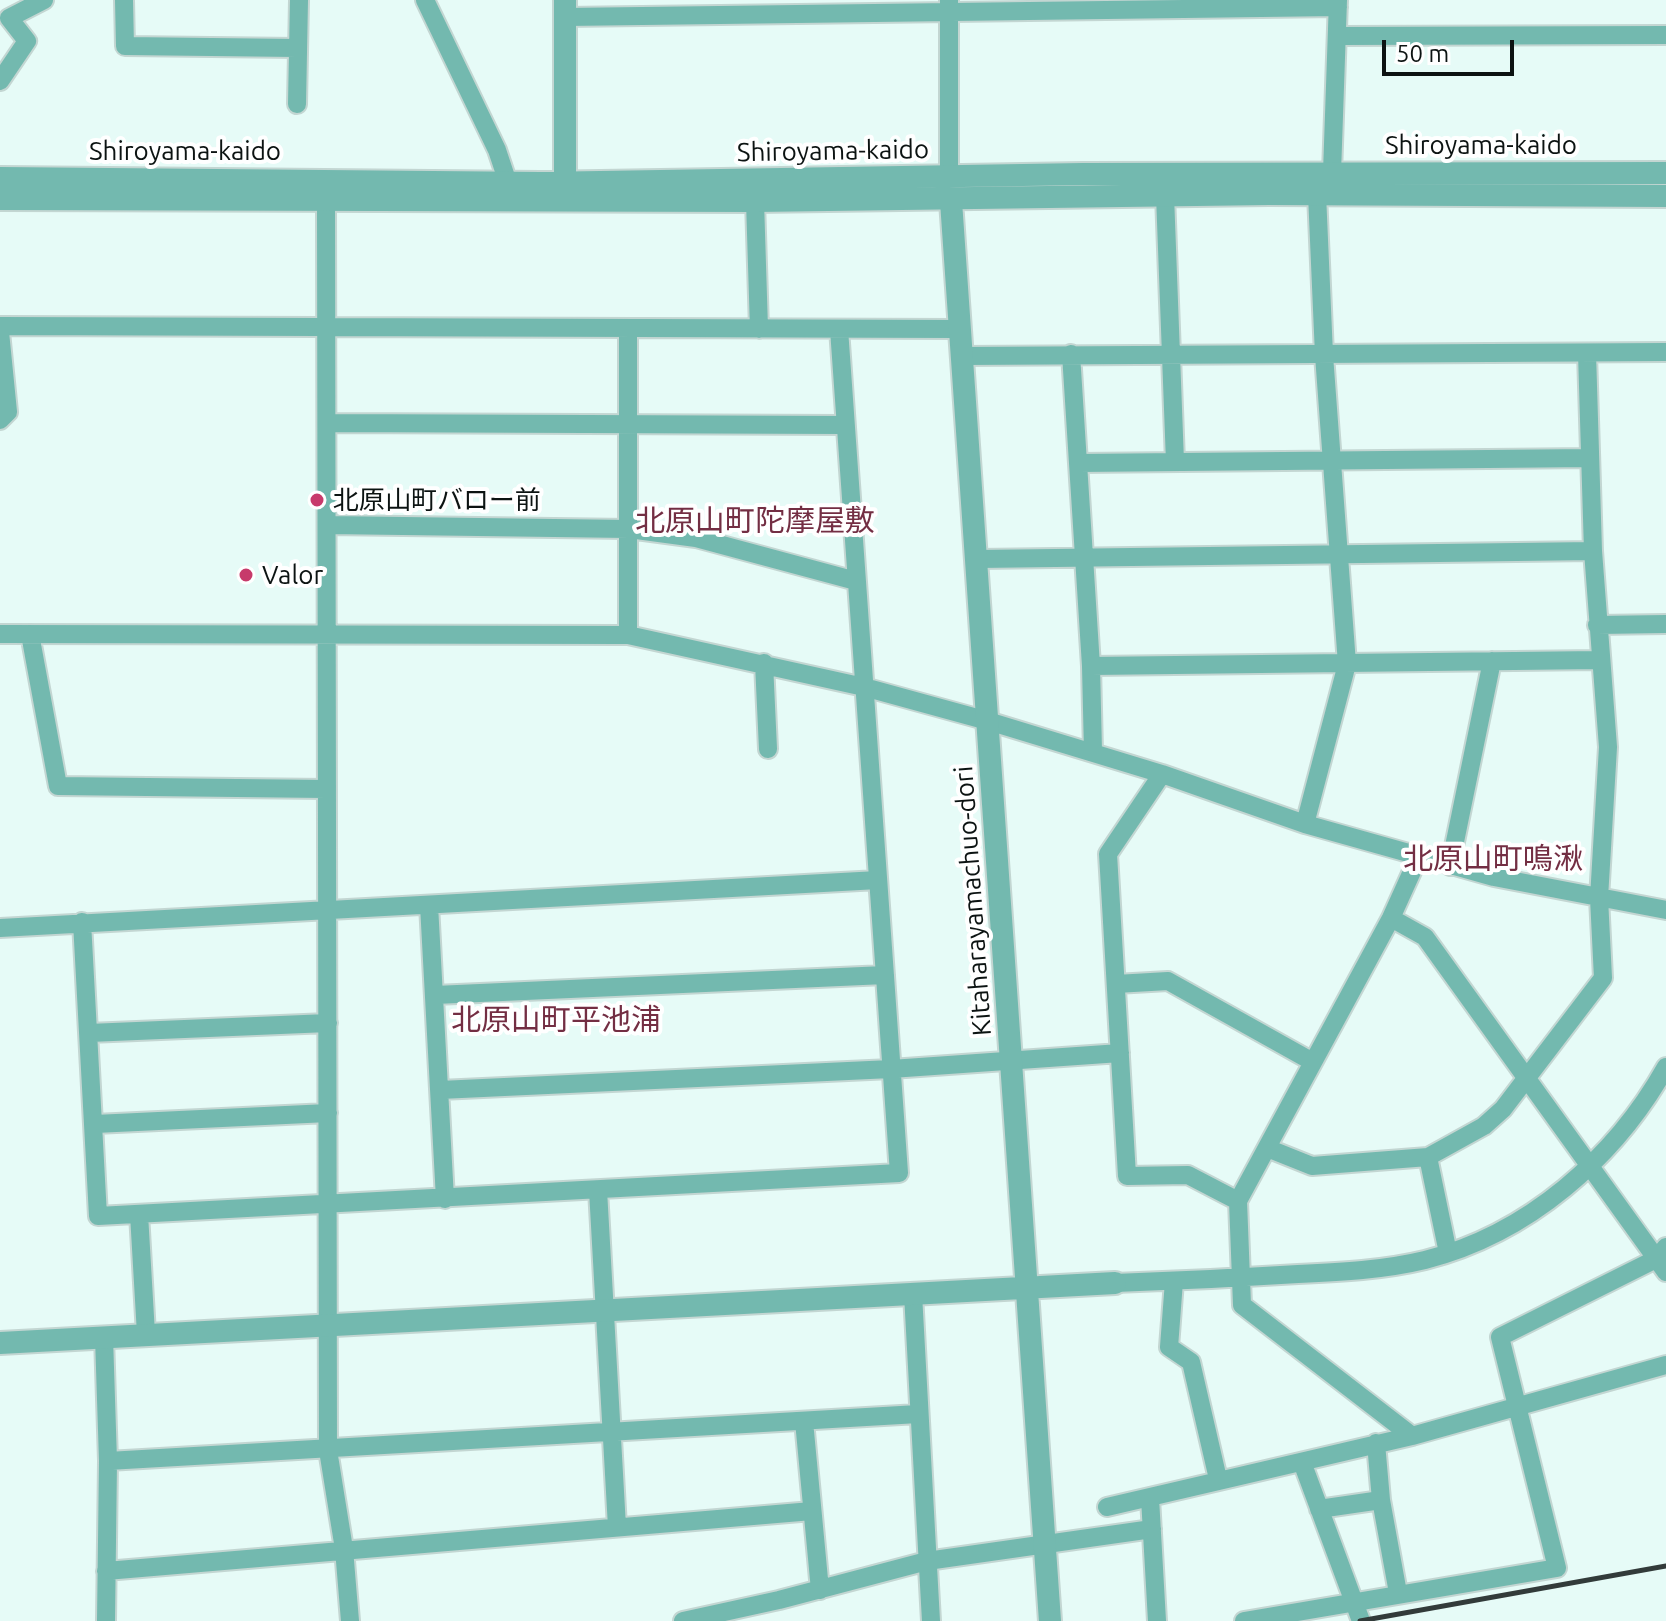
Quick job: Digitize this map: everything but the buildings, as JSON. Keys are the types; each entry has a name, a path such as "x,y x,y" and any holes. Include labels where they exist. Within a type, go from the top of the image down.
{"street":[{"path":"0,81 27,41 5,16 44,0"},
{"path":"124,0 125,46 297,48"},
{"path":"297,104 299,0"},
{"path":"425,0 497,150 508,183"},
{"path":"565,182 565,8 1338,3 1332,173"},
{"path":"949,6 950,189"},
{"path":"1338,36 1666,35"},
{"name":"Shiroyama-kaido","path":"0,199 755,201 950,189 1332,173 1666,173"},
{"name":"Shiroyama-kaido","path":"0,178 565,182 1165,195 1666,196"},
{"name":"Kitaharayamachuo-dori","path":"950,189 1050,1621"},
{"path":"1305,824 1347,664 1324,355 1317,194"},
{"path":"1165,195 1175,462"},
{"path":"326,201 328,1450 344,1549 350,1621"},
{"path":"755,201 759,329"},
{"path":"0,420 8,412 0,329 958,329"},
{"path":"628,329 628,635"},
{"path":"82,922 98,1216 899,1173 839,329"},
{"path":"961,356 1173,352 1324,355 1666,352"},
{"path":"1267,1148 1312,1166 1428,1157 1484,1126 1503,1109 1603,978 1599,898 1608,747 1593,551 1587,353"},
{"path":"1071,354 1091,666 1093,752"},
{"path":"327,423 844,425"},
{"path":"1079,463 1590,458"},
{"path":"328,525 629,529 696,538 856,581"},
{"path":"978,559 1593,551"},
{"path":"1597,625 1666,624"},
{"path":"0,634 628,635 764,663 988,721 1162,774 1305,824 1450,866 1666,910"},
{"path":"30,634 58,786 326,789"},
{"path":"1091,666 1599,660"},
{"path":"1450,866 1492,661"},
{"path":"764,663 768,749"},
{"path":"1162,774 1108,854 1127,1176 1188,1175 1238,1201"},
{"path":"1412,1436 1242,1305 1238,1201 1391,918 1419,856"},
{"path":"0,928 878,880"},
{"path":"429,905 445,1199"},
{"path":"1244,1621 1557,1568 1500,1337 1663,1259 1590,1165 1425,937 1391,918"},
{"path":"435,995 885,975"},
{"path":"1116,984 1168,981 1313,1062"},
{"path":"89,1033 328,1023"},
{"path":"440,1090 891,1069 1120,1053"},
{"path":"0,1343 328,1323 1367,1270 1448,1253 1531,1213 1615,1142 1666,1067"},
{"path":"95,1124 328,1113"},
{"path":"1428,1157 1448,1253"},
{"path":"598,1190 617,1527"},
{"path":"139,1214 146,1334"},
{"path":"1174,1281 1169,1347 1191,1362 1218,1479"},
{"path":"913,1294 931,1621"},
{"path":"104,1337 108,1461 106,1621"},
{"path":"1107,1507 1412,1436 1666,1365"},
{"path":"108,1461 918,1414"},
{"path":"804,1421 820,1590"},
{"path":"1376,1443 1381,1500 1398,1593"},
{"path":"1302,1462 1361,1621"},
{"path":"1150,1498 1157,1621"},
{"path":"1319,1509 1381,1500"},
{"path":"106,1571 812,1511"},
{"path":"690,1620 927,1561 1152,1529"}],"railway":[{"path":"1360,1621 1666,1566"}],"place":[{"name":"北原山町バロー前","path":"317,500"},
{"name":"Valor","path":"246,575"}],"district":[{"name":"北原山町陀摩屋敷","path":"755,521"},
{"name":"北原山町鳴湫","path":"1493,859"},
{"name":"北原山町平池浦","path":"556,1020"}]}
